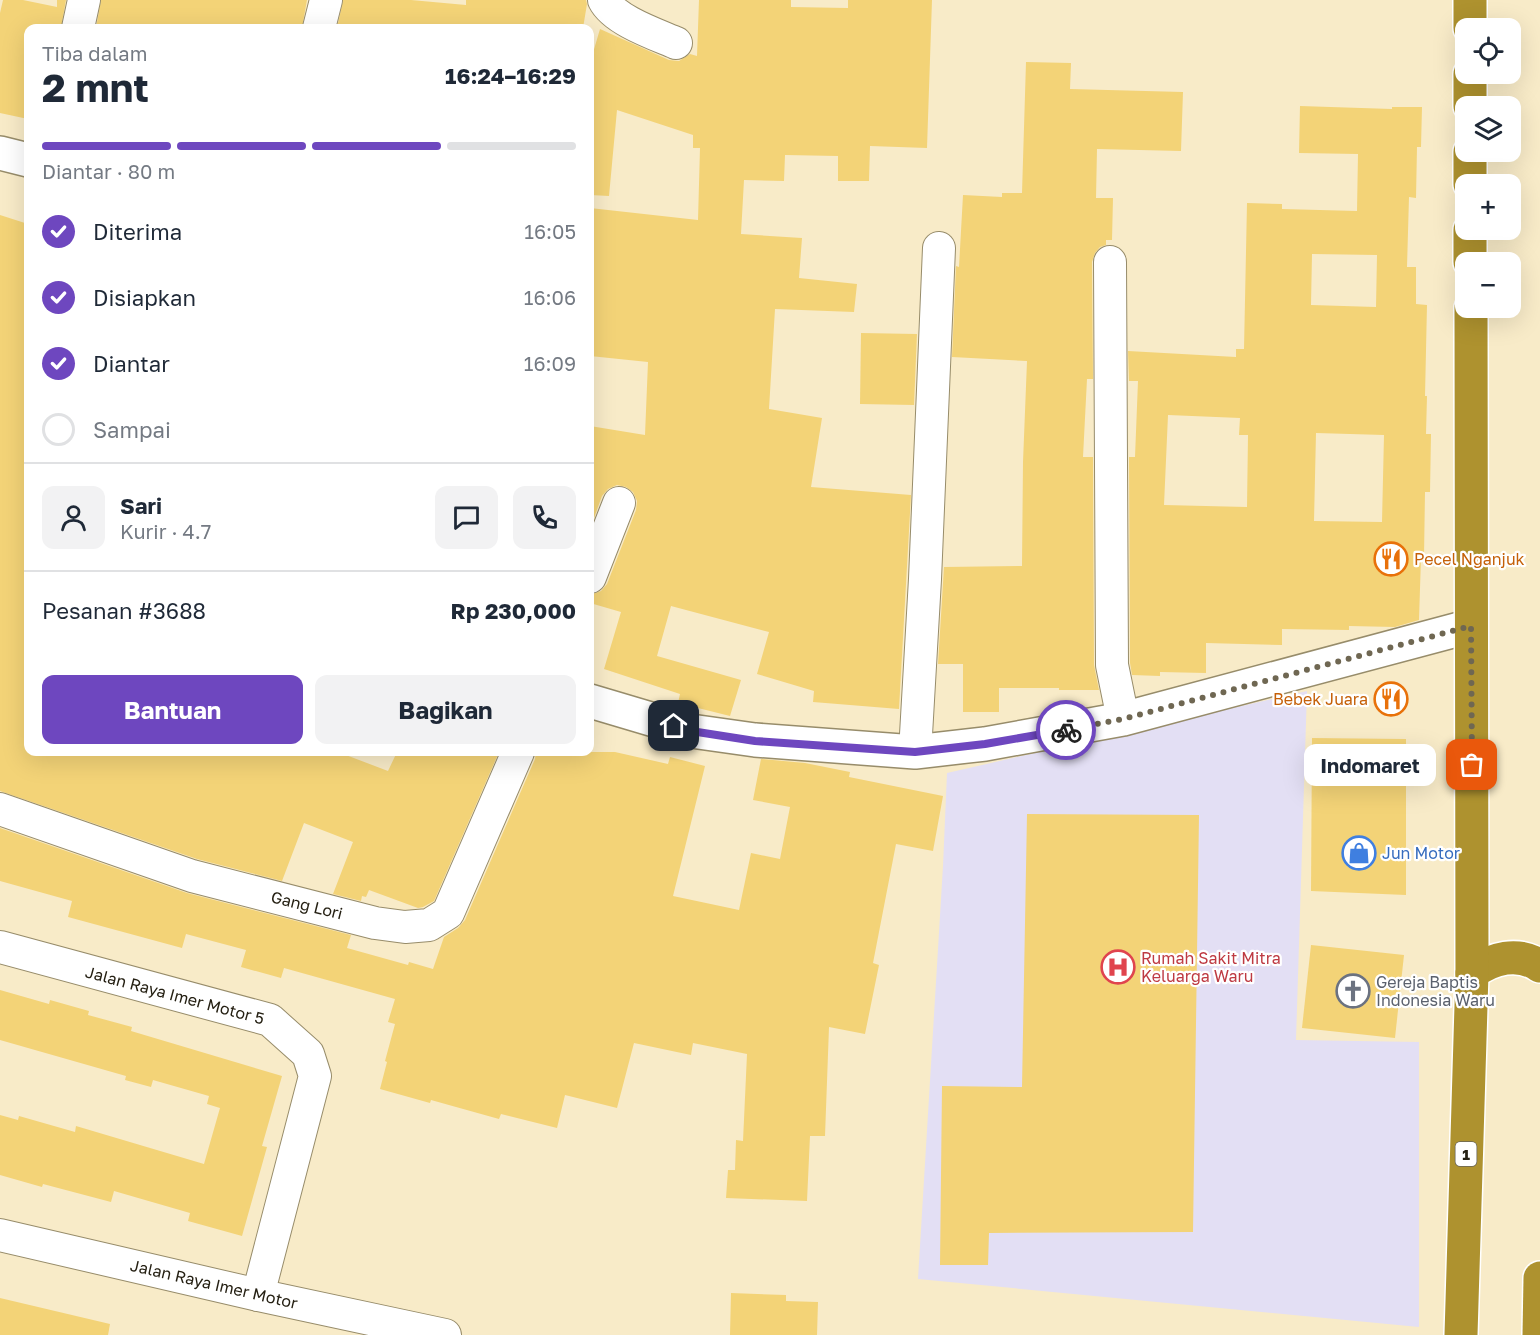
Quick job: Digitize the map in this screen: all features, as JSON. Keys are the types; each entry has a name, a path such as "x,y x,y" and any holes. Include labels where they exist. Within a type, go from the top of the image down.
{"highway":[{"path":"1470,0 1470,18"},
{"name":"1","path":"1461,1335 1473,973 1471,318"},
{"path":"1473,973 1496,959 1510,957 1524,958 1540,966"},
{"path":"1539,1335 1540,1278"}],"street":[{"path":"79,24 84,0"},
{"path":"320,24 326,0"},
{"path":"604,0 608,8 676,43"},
{"path":"0,153 24,159"},
{"path":"915,752 926,579 939,248"},
{"path":"1110,262 1112,665 1123,719"},
{"path":"594,567 619,503"},
{"path":"594,702 691,731 755,741 915,752 985,744 1123,719 1471,626"},
{"name":"Gang Lori","path":"0,809 192,876 375,923 413,927 429,925 448,913 516,756"},
{"name":"Jalan Raya Imer Motor 5","path":"0,947 270,1020 308,1054 315,1076 258,1295"},
{"name":"Jalan Raya Imer Motor","path":"0,1235 430,1333"}],"shaded area":[{"name":"Rumah Sakit Mitra Keluarga Waru","path":"1307,691 1296,1040 1419,1042 1419,1327 918,1279 947,773"}],"building":[{"path":"3,0 23,0 57,7 57,0 66,0 62,24 24,24 24,118 0,113 0,13"},
{"path":"101,0 307,0 303,24 97,24"},
{"path":"343,0 411,0 466,5 466,0 586,0 587,4 584,24 338,24"},
{"path":"699,0 791,0 791,7 848,8 848,0 932,0 927,148 870,146 869,181 838,181 838,156 785,155 784,181 744,180 741,234 802,238 799,278 857,284 854,312 775,309 769,409 822,418 811,487 911,495 899,709 813,702 814,691 757,674 769,632 671,606 657,656 741,680 730,716 678,703 680,694 604,669 621,612 594,604 594,594 601,591 607,584 636,510 637,501 633,492 617,485 608,489 602,496 594,518 594,427 645,435 648,362 594,356 594,208 698,220 700,148 693,148 693,135 617,110 609,196 594,195 594,49 600,29 669,60 679,61 690,54 697,56"},
{"path":"1026,62 1071,63 1070,89 1183,92 1181,151 1097,149 1096,198 1113,198 1112,240 1106,240 1106,245 1100,247 1095,253 1092,262 1093,379 1087,379 1083,457 1093,457 1094,665 1099,690 999,688 999,712 963,712 963,664 938,664 944,567 1022,566 1027,361 952,357 956,266 959,267 963,195 1002,197 1002,193 1022,193"},
{"path":"1300,106 1392,109 1392,107 1422,107 1421,147 1417,147 1416,198 1409,197 1407,267 1416,267 1416,304 1427,305 1425,396 1427,396 1426,434 1431,434 1430,492 1425,492 1424,557 1421,557 1419,620 1395,627 1349,626 1349,630 1282,629 1282,645 1206,643 1206,673 1160,672 1160,676 1132,675 1130,663 1129,457 1135,457 1138,381 1129,381 1128,351 1236,357 1236,349 1244,349 1247,203 1282,204 1282,209 1357,211 1358,154 1299,153","holes":["1312,254 1377,255 1376,307 1311,305","1168,415 1240,418 1239,435 1248,435 1247,507 1164,505","1316,433 1384,435 1382,522 1314,521"]},
{"path":"0,215 24,223 24,756 349,756 388,771 395,756 497,756 434,901 418,908 369,890 366,897 362,896 361,901 333,894 353,842 304,823 282,881 197,859 0,791"},
{"path":"861,333 917,334 914,405 860,404"},
{"path":"1312,738 1406,739 1406,895 1311,891"},
{"path":"594,752 615,752 668,764 670,757 705,766 673,896 739,910 751,853 780,859 790,807 753,800 761,759 805,763 850,772 849,777 943,796 933,851 896,844 873,963 879,965 865,1034 829,1027 825,1136 810,1136 807,1201 726,1198 728,1170 735,1170 736,1140 743,1141 747,1054 693,1043 691,1055 634,1043 617,1108 565,1095 557,1128 501,1114 499,1119 431,1100 430,1103 380,1089 395,1024 388,1022 395,999 284,968 281,978 241,967 246,950 186,934 182,948 68,917 72,901 0,881 0,828 187,893 351,935 347,948 408,965 409,962 433,969 444,937 458,928 465,920 535,756 594,756"},
{"path":"1027,814 1199,815 1193,1232 989,1233 988,1265 940,1265 942,1086 1022,1087"},
{"name":"Gereja Baptis Indonesia Waru","path":"1311,945 1404,955 1395,1038 1302,1028"},
{"path":"0,990 49,1004 50,1000 89,1011 88,1015 132,1027 131,1031 282,1076 262,1146 267,1147 242,1236 188,1221 190,1213 114,1191 111,1202 0,1175 0,1115 18,1120 19,1116 75,1132 76,1126 204,1164 220,1108 207,1104 209,1096 153,1080 151,1087 125,1080 126,1076 0,1040"},
{"path":"731,1293 786,1295 786,1301 818,1302 817,1335 730,1335"},
{"path":"0,1298 110,1324 108,1335 0,1335"}],"way so far":[{"path":"1066,730 1123,719 1471,626 1472,765"}],"place":[{"name":"Pecel Nganjuk","path":"1391,559"},
{"name":"Bebek Juara","path":"1391,699"},
{"name":"Indomaret","path":"1472,765"},
{"name":"Jun Motor","path":"1359,853"},
{"name":"Rumah Sakit Mitra Keluarga Waru","path":"1118,967"},
{"name":"Gereja Baptis Indonesia Waru","path":"1353,991"}],"route":[{"path":"674,726 691,731 755,741 915,752 985,744 1066,730"}]}
